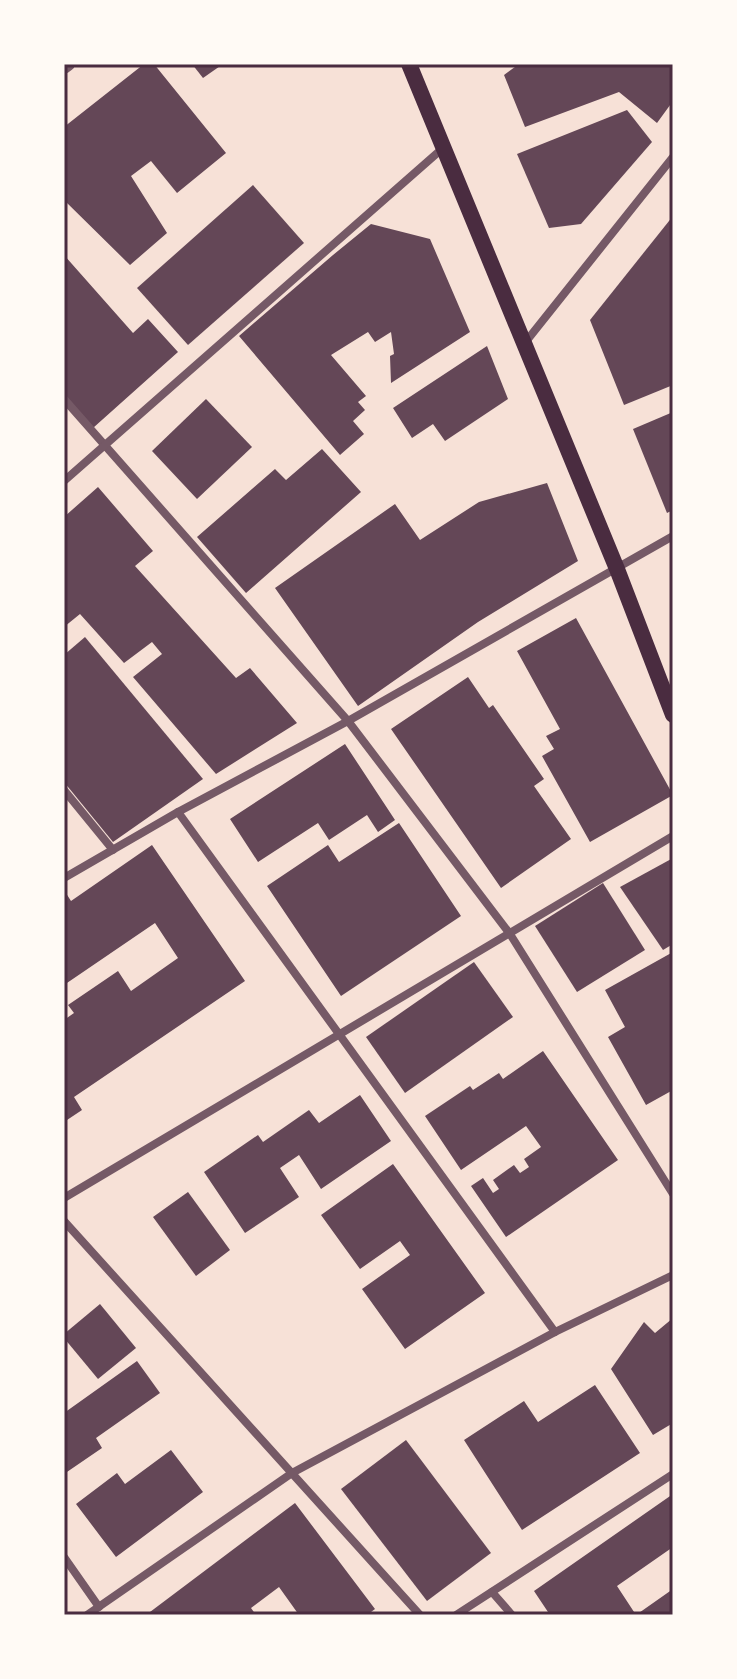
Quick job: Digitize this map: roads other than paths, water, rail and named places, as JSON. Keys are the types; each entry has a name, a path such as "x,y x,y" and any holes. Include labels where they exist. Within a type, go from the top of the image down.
{"main road":[{"path":"409,64 617,569 673,715"}],"street":[{"path":"64,481 443,147"},
{"path":"524,344 673,157"},
{"path":"64,399 348,721 510,934 673,1194"},
{"path":"64,878 673,536"},
{"path":"64,790 113,850"},
{"path":"178,812 555,1332"},
{"path":"64,1198 673,836"},
{"path":"64,1221 420,1615"},
{"path":"87,1615 292,1473 555,1332 673,1275"},
{"path":"456,1615 673,1474"},
{"path":"64,1557 99,1607"},
{"path":"492,1592 512,1615"}]}
